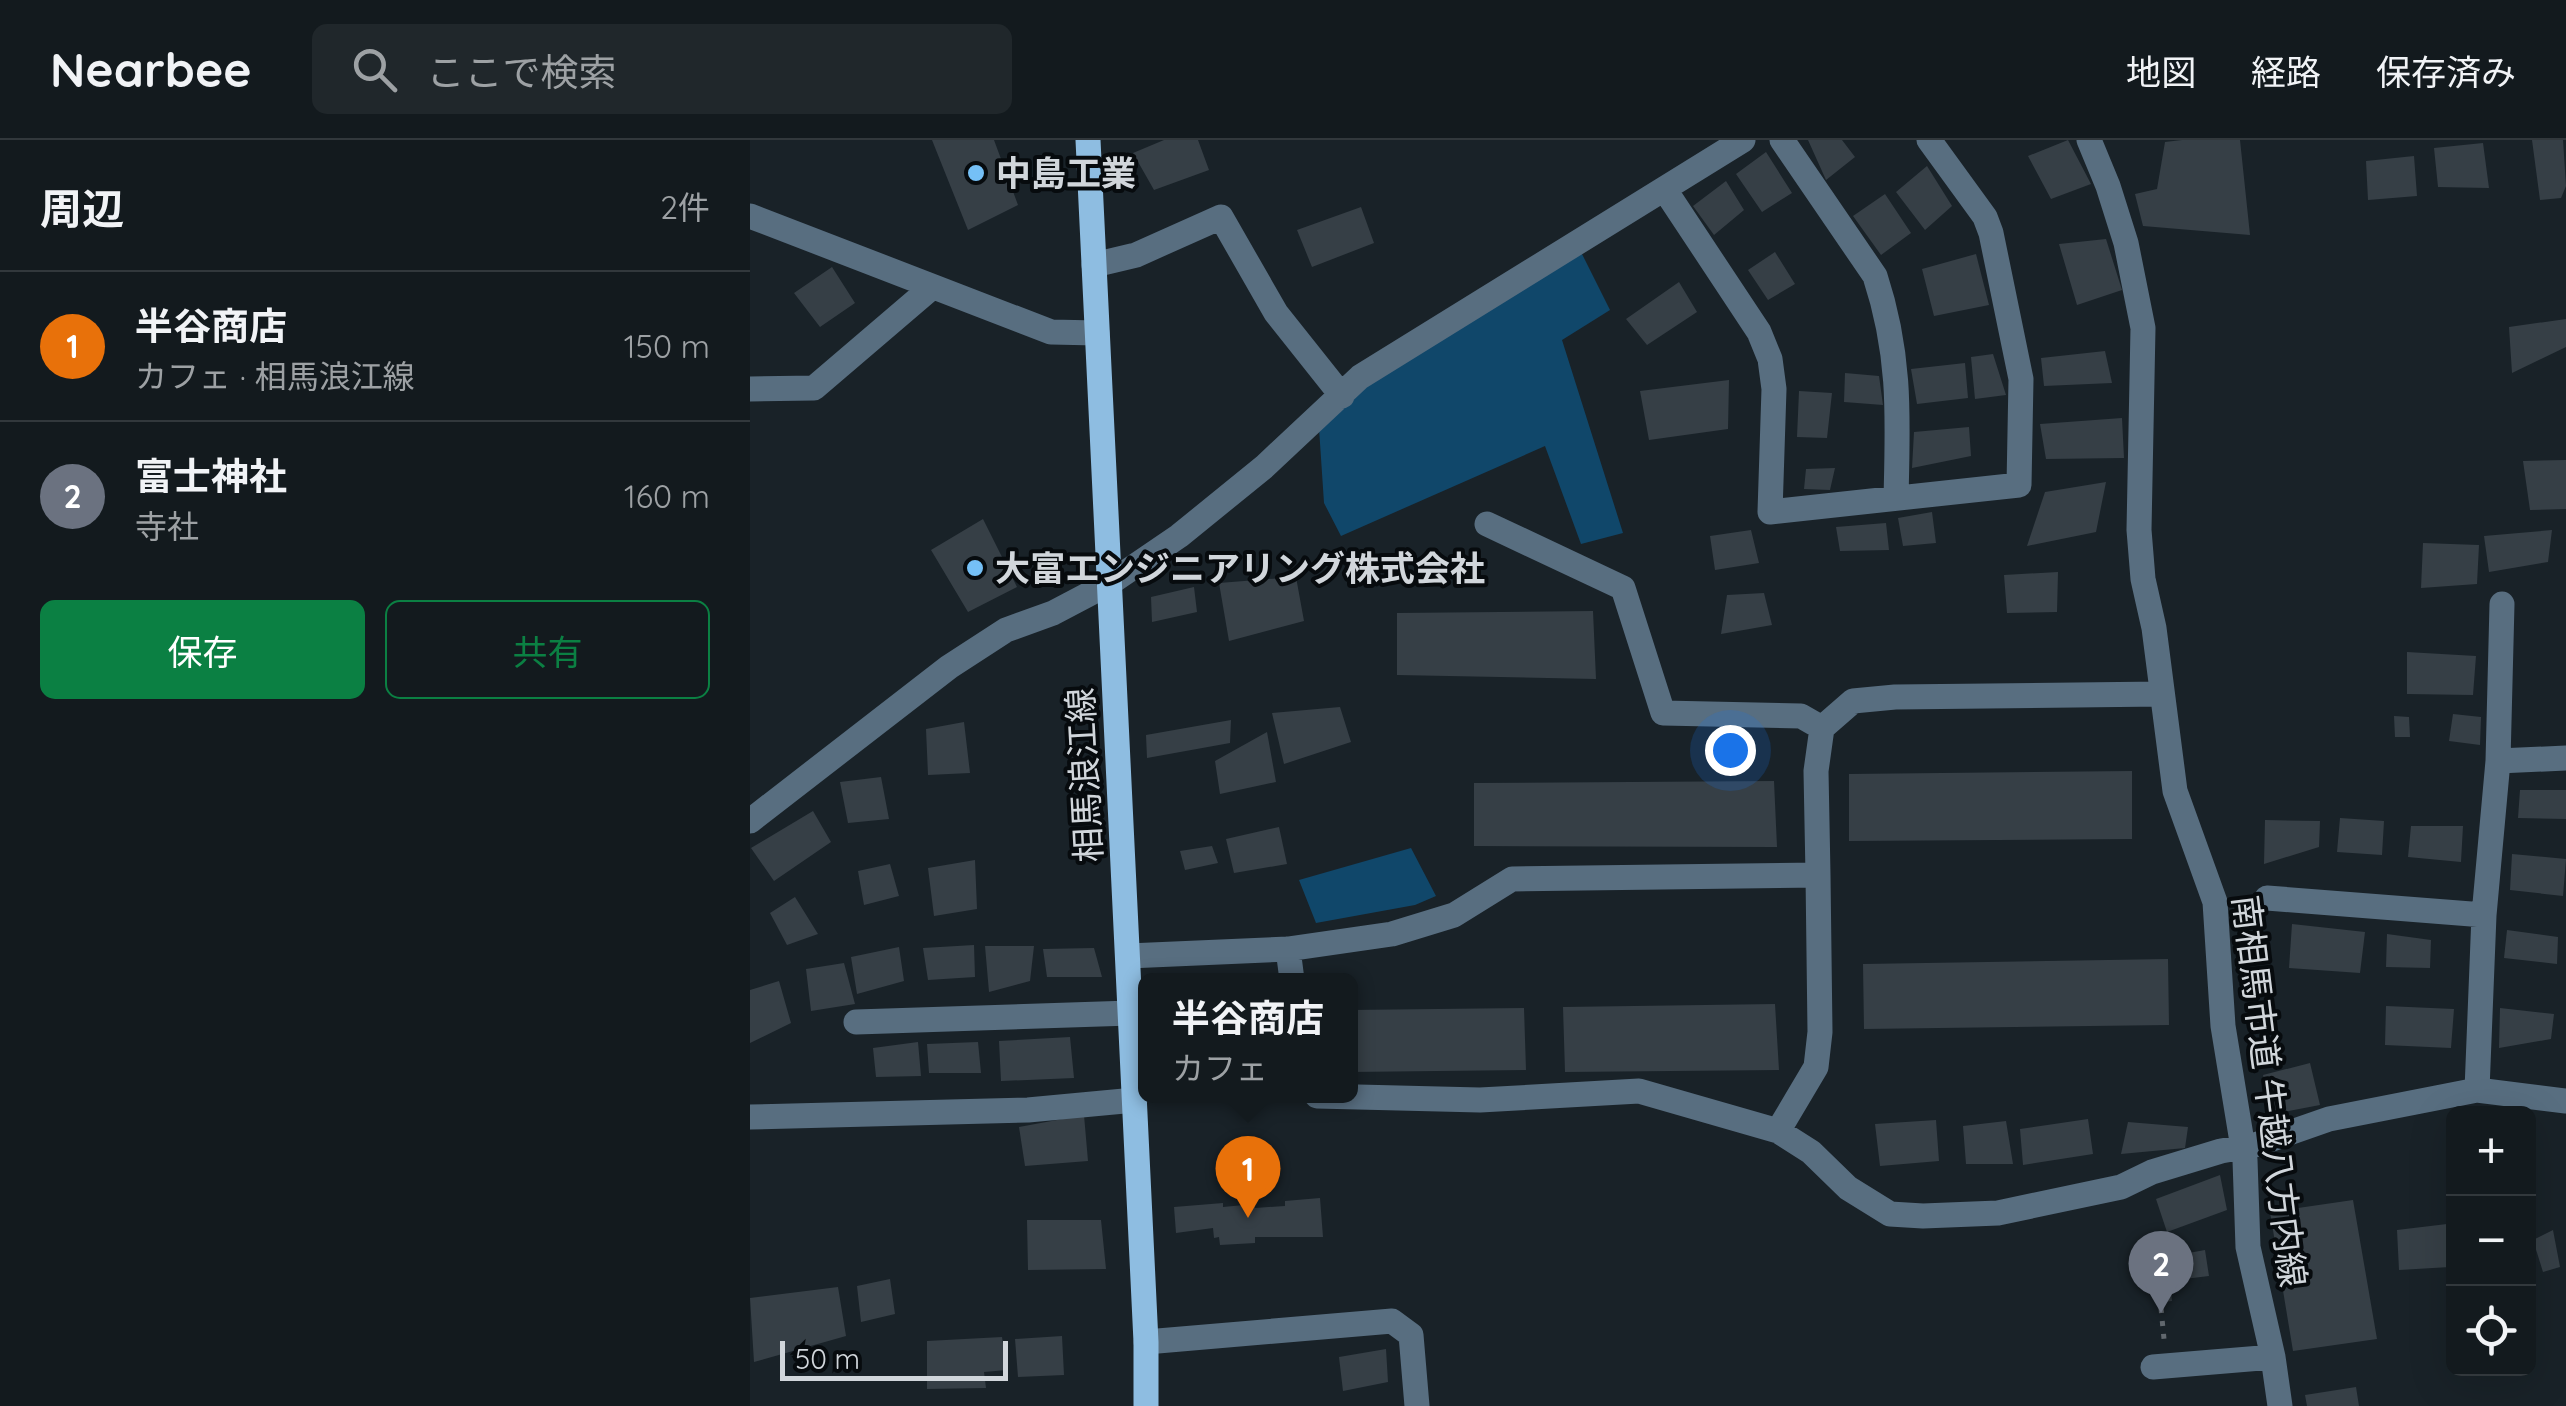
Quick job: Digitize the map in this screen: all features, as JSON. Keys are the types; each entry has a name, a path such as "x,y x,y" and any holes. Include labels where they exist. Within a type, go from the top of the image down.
{"main road":[{"name":"相馬浪江線","path":"1088,140 1135,1100 1146,1406"}],"street":[{"path":"750,821 963,657 1006,630 1053,613 1110,583 1180,536 1264,468 1360,377 1743,140"},
{"path":"1782,140 1876,276 1894,341 1898,382 1896,498"},
{"path":"1665,190 1759,332 1770,359 1774,389 1770,512 2019,485 2022,379 1996,251 1984,217 1929,140"},
{"name":"南相馬市道 牛越八方内線","path":"2088,140 2126,243 2143,328 2139,530 2143,579 2175,790 2216,902 2223,1026 2243,1148 2248,1247 2280,1406"},
{"path":"750,216 1051,332 1097,334"},
{"path":"1094,264 1136,255 1221,218 1276,314 1342,396"},
{"path":"750,389 814,388 931,288"},
{"path":"1487,524 1623,588 1663,712 1802,716 1822,728"},
{"path":"2477,1090 2484,915 2498,761 2502,604"},
{"path":"1778,1132 1816,1067 1820,1032 1816,771 1822,728 1853,702 1872,698 2162,694"},
{"path":"2498,761 2566,758"},
{"path":"1128,956 1288,949 1392,934 1454,915 1512,879 1818,874"},
{"path":"2267,898 2484,915"},
{"path":"1288,949 1291,973"},
{"path":"856,1022 1130,1013"},
{"path":"1358,1097 1480,1100 1639,1091 1778,1132 1811,1152 1848,1188 1890,1214 1923,1216 1998,1213 2057,1203 2122,1188 2152,1172 2243,1148 2329,1119 2477,1090 2566,1100"},
{"path":"750,1116 1028,1110 1135,1100"},
{"path":"1146,1342 1392,1321 1411,1335 1417,1406"},
{"path":"2153,1368 2273,1357"}],"shaded area":[{"path":"1580,250 1610,310 1562,340 1623,533 1581,544 1545,446 1341,536 1324,503 1319,428 1381,374"},
{"path":"1411,848 1436,896 1415,905 1316,923 1299,880"}],"building":[{"name":"中島工業","path":"932,140 994,140 1018,205 968,230"},
{"path":"1164,140 1198,140 1209,170 1154,190 1133,153"},
{"path":"1808,140 1842,140 1855,157 1826,180"},
{"path":"2068,140 2091,184 2051,199 2028,156"},
{"path":"2240,140 2250,235 2143,226 2135,194 2157,189 2165,142"},
{"path":"2532,140 2563,140 2566,186 2561,198 2540,200"},
{"path":"2483,143 2489,188 2438,187 2434,148"},
{"path":"1766,152 1792,193 1762,212 1736,174"},
{"path":"2414,156 2417,196 2368,200 2366,161"},
{"path":"1927,166 1952,206 1925,230 1896,192"},
{"path":"1726,181 1744,210 1714,235 1693,206"},
{"path":"1885,194 1911,233 1881,255 1853,216"},
{"path":"1361,207 1374,243 1312,267 1297,230"},
{"path":"2106,239 2122,290 2077,305 2059,244"},
{"path":"1775,252 1795,284 1768,300 1748,270"},
{"path":"1976,254 1989,305 1934,316 1922,269"},
{"path":"832,267 855,303 820,327 794,293"},
{"path":"1679,282 1697,312 1647,345 1626,319"},
{"path":"2566,319 2566,347 2512,373 2509,327"},
{"path":"2105,351 2112,383 2044,386 2041,358"},
{"path":"1993,354 2006,395 1975,399 1971,357"},
{"path":"1965,363 1968,398 1917,404 1911,369"},
{"path":"1845,373 1879,376 1883,405 1844,402"},
{"path":"1729,380 1728,429 1649,440 1640,391"},
{"path":"1799,391 1832,393 1827,438 1797,437"},
{"path":"2122,418 2124,458 2046,459 2040,424"},
{"path":"1969,427 1971,456 1912,468 1914,432"},
{"path":"2566,460 2566,509 2530,510 2523,461"},
{"path":"1835,468 1830,490 1804,489 1806,469"},
{"path":"2106,482 2096,532 2027,546 2045,492"},
{"path":"1932,512 1936,543 1903,546 1898,518"},
{"name":"大富エンジニアリング株式会社","path":"983,519 1017,587 968,612 931,550"},
{"path":"1886,523 1889,550 1840,551 1836,527"},
{"path":"1751,530 1759,563 1715,570 1710,536"},
{"path":"2552,530 2548,562 2489,572 2484,536"},
{"path":"2423,543 2479,545 2477,584 2421,588"},
{"path":"2058,572 2057,612 2007,613 2004,575"},
{"path":"1296,577 1304,621 1229,641 1219,583"},
{"path":"1194,587 1197,612 1152,622 1151,597"},
{"path":"1764,593 1772,625 1721,634 1727,595"},
{"path":"1593,611 1596,679 1397,675 1397,613"},
{"path":"2407,652 2476,656 2473,695 2407,694"},
{"path":"1340,707 1351,742 1284,764 1272,713"},
{"path":"2453,714 2481,717 2480,745 2449,741"},
{"path":"2394,716 2409,717 2410,737 2395,737"},
{"path":"1231,720 1230,743 1147,758 1146,735"},
{"path":"964,722 970,773 928,775 926,729"},
{"path":"1267,732 1276,782 1220,794 1215,761"},
{"path":"2132,771 2132,839 1849,841 1849,774"},
{"path":"881,777 889,819 848,823 840,782"},
{"path":"1774,781 1777,847 1474,846 1474,783"},
{"path":"2520,790 2566,790 2566,819 2518,818"},
{"path":"813,811 831,842 774,881 751,848"},
{"path":"2340,818 2384,821 2382,855 2337,852"},
{"path":"2265,820 2320,821 2319,847 2264,864"},
{"path":"2411,826 2463,826 2461,862 2408,857"},
{"path":"1279,827 1287,864 1234,873 1226,839"},
{"path":"1212,846 1218,863 1185,870 1180,851"},
{"path":"2512,854 2566,859 2563,896 2510,890"},
{"path":"975,860 977,909 934,916 928,868"},
{"path":"890,864 899,896 864,905 858,871"},
{"path":"795,897 818,934 787,945 770,913"},
{"path":"2292,924 2365,932 2360,973 2289,968"},
{"path":"2507,930 2558,937 2557,964 2504,958"},
{"path":"2387,934 2431,940 2430,968 2386,967"},
{"path":"974,945 975,977 928,980 923,948"},
{"path":"985,946 1034,946 1030,981 989,992"},
{"path":"899,947 904,981 857,994 851,957"},
{"path":"1094,948 1102,977 1047,977 1043,949"},
{"path":"2168,959 2169,1025 1864,1029 1863,964"},
{"path":"844,963 855,1004 811,1011 806,969"},
{"path":"779,981 791,1023 750,1043 750,990"},
{"path":"1775,1004 1779,1070 1565,1072 1563,1007"},
{"path":"2386,1006 2454,1009 2451,1048 2385,1045"},
{"path":"1524,1008 1526,1070 1358,1072 1358,1010"},
{"path":"2500,1008 2554,1014 2551,1039 2499,1048"},
{"path":"1070,1037 1074,1078 1001,1081 999,1041"},
{"path":"918,1042 921,1076 876,1077 873,1048"},
{"path":"978,1042 981,1073 929,1073 927,1044"},
{"path":"2310,1063 2320,1105 2272,1114 2263,1075"},
{"path":"1084,1115 1088,1161 1025,1166 1019,1127"},
{"path":"2088,1119 2093,1154 2023,1165 2020,1129"},
{"path":"1936,1120 1939,1161 1880,1166 1875,1124"},
{"path":"2006,1121 2013,1164 1966,1164 1963,1126"},
{"path":"2128,1122 2188,1127 2185,1148 2121,1154"},
{"path":"2220,1175 2227,1210 2167,1232 2156,1199"},
{"path":"1320,1198 1323,1237 1255,1237 1255,1243 1220,1245 1213,1228 1176,1233 1174,1207 1223,1203 1223,1207 1254,1204 1255,1208"},
{"path":"2353,1200 2377,1339 2293,1351 2270,1212"},
{"path":"1027,1220 1101,1220 1106,1269 1028,1270"},
{"path":"2446,1224 2446,1267 2399,1270 2397,1230"},
{"path":"2553,1230 2560,1267 2543,1272 2536,1238"},
{"path":"2205,1250 2209,1276 2176,1280 2172,1256"},
{"path":"2169,1273 2172,1301 2155,1303 2152,1274"},
{"path":"890,1279 895,1314 861,1322 857,1286"},
{"path":"838,1287 846,1336 754,1362 750,1298"},
{"path":"1062,1336 1064,1375 1018,1377 1015,1339"},
{"path":"1002,1337 1007,1370 984,1372 986,1388 927,1389 927,1341"},
{"path":"1386,1349 1388,1382 1343,1391 1339,1357"},
{"path":"2356,1387 2359,1406 2307,1406 2305,1395"}],"place":[{"name":"中島工業","path":"976,173"},
{"name":"大富エンジニアリング株式会社","path":"975,568"},
{"name":"半谷商店","path":"1248,1218"},
{"name":"富士神社","path":"2161,1313"}]}
